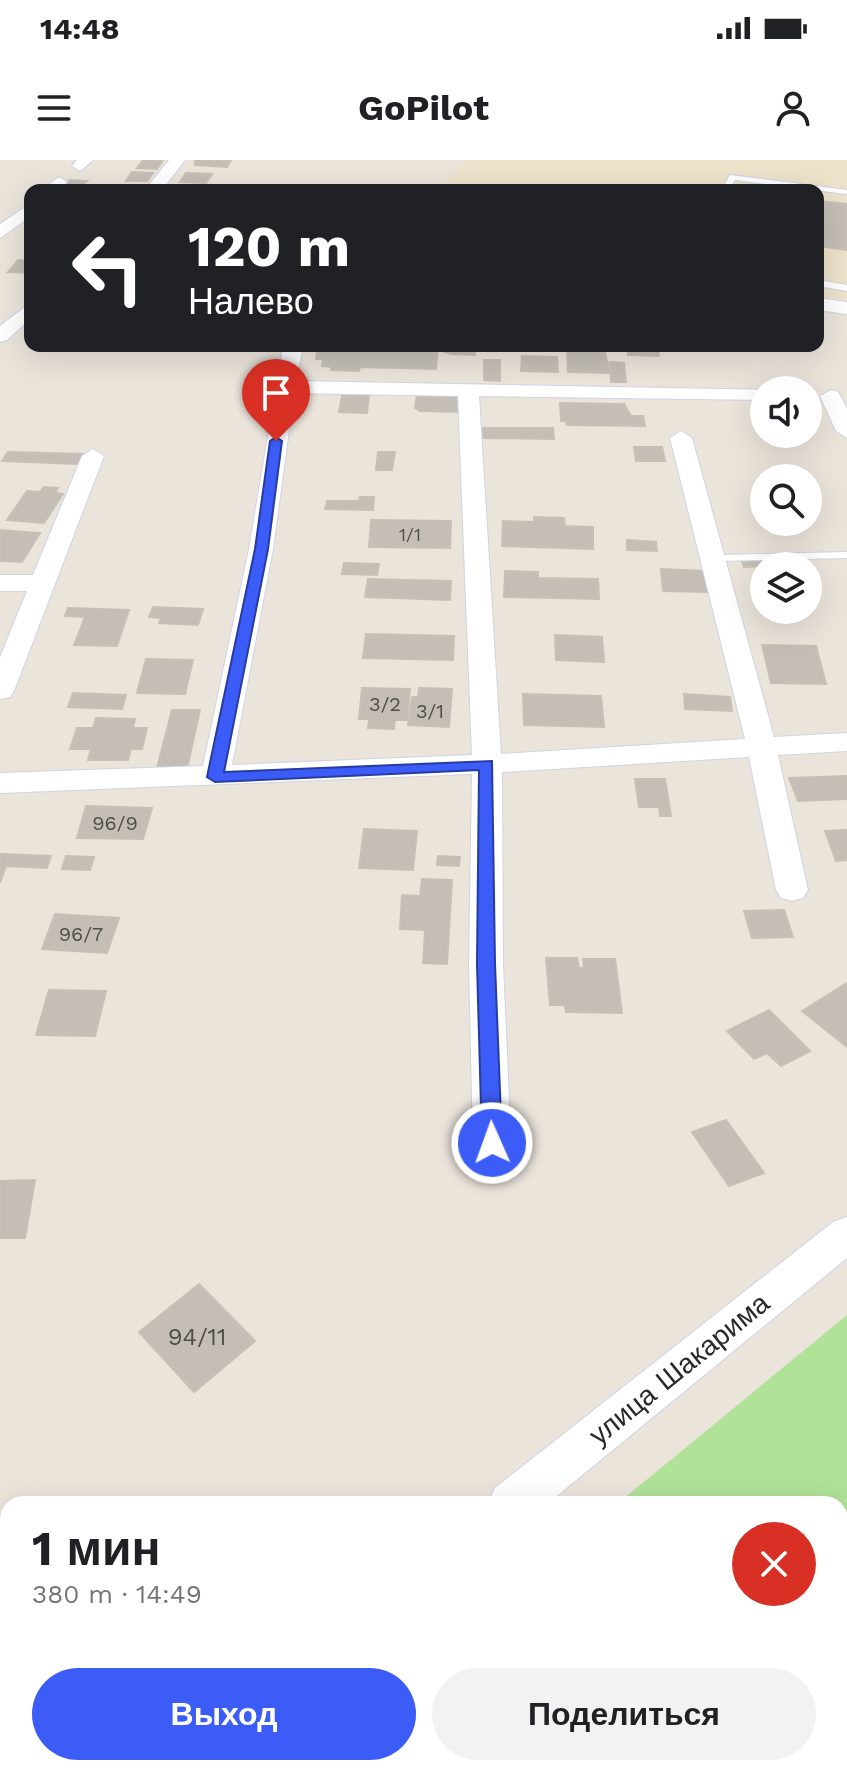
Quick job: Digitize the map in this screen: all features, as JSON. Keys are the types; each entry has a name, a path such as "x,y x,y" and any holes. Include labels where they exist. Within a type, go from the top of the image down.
{"street":[{"path":"158,184 177,160"},
{"path":"0,234 24,214"},
{"path":"0,234 20,238"},
{"path":"824,305 847,308"},
{"path":"0,336 24,314"},
{"path":"215,777 261,549 292,352"},
{"path":"284,387 750,394"},
{"path":"468,388 487,764 486,964 492,1143"},
{"path":"839,396 847,431"},
{"path":"681,438 717,558 764,746 792,890"},
{"path":"0,691 93,456"},
{"path":"0,583 41,583"},
{"path":"0,783 487,764 847,742"},
{"name":"улица Шакарима","path":"521,1496 847,1234"}],"lane":[{"path":"729,184 733,177 786,184"},
{"path":"824,189 847,192"},
{"path":"824,284 847,288"},
{"path":"717,558 847,555"}],"shaded area":[{"path":"468,160 847,160 847,299 824,296 824,184 445,184"}],"green space":[{"path":"847,1315 847,1496 627,1496"}],"building":[{"path":"143,160 163,160 157,169 137,168"},
{"path":"195,160 231,160 227,167 195,165"},
{"path":"132,172 153,173 147,181 126,181"},
{"path":"186,173 212,174 206,183 180,182"},
{"path":"70,180 87,181 83,184 66,184"},
{"path":"824,202 847,204 847,250 824,247"},
{"path":"18,260 24,260 24,273 8,272"},
{"path":"317,352 437,352 436,369 360,367 359,371 331,370 332,367 322,366 323,359 316,359"},
{"path":"444,352 475,352 475,355"},
{"path":"567,352 605,353 610,373 568,372"},
{"path":"628,352 658,352 659,356 628,355"},
{"path":"522,356 557,357 558,372 521,371"},
{"path":"484,360 500,360 500,381 484,380"},
{"path":"610,362 624,363 626,382 611,382"},
{"path":"417,394 462,395 461,412 420,411 415,408"},
{"path":"342,396 369,396 367,413 339,412"},
{"path":"560,403 624,404 631,416 643,416 645,426 567,425 566,421 561,421"},
{"path":"482,428 553,428 554,439 482,438"},
{"path":"634,447 662,447 665,461 636,461"},
{"path":"8,452 84,454 79,464 2,461"},
{"path":"378,452 395,452 392,470 376,470"},
{"path":"44,487 58,488 55,493 63,494 44,523 7,520 27,491 40,492"},
{"path":"360,497 374,497 373,510 325,509 327,501 359,501"},
{"path":"534,517 564,518 565,526 593,527 593,549 502,546 503,521 534,522"},
{"path":"371,520 451,521 450,548 369,547"},
{"path":"0,530 40,533 22,562 0,561"},
{"path":"627,540 656,542 657,551 627,550"},
{"path":"742,560 750,560 750,567 744,567"},
{"path":"344,563 379,564 377,575 342,574"},
{"path":"661,569 705,571 708,592 663,591"},
{"path":"505,571 538,572 538,578 598,579 599,599 504,597"},
{"path":"368,579 451,581 450,600 365,597"},
{"path":"153,607 203,609 198,625 159,623 161,618 149,617"},
{"path":"68,608 129,610 117,646 74,645 85,617 65,616"},
{"path":"366,634 454,636 453,660 363,658"},
{"path":"555,635 602,637 604,662 556,660"},
{"path":"762,645 816,646 826,684 771,683"},
{"path":"146,659 193,660 185,694 137,693"},
{"path":"362,688 410,689 407,720 395,720 394,729 368,728 369,719 359,719"},
{"path":"419,688 452,689 449,727 408,725 412,697 418,697"},
{"path":"73,693 126,695 122,709 68,707"},
{"path":"523,694 601,696 604,727 524,725"},
{"path":"684,694 730,697 732,711 685,709"},
{"path":"172,710 200,710 187,769 157,768"},
{"path":"96,718 135,719 133,728 147,728 142,749 131,749 128,760 88,760 91,749 70,749 77,728 93,728"},
{"path":"847,776 847,799 798,801 789,778"},
{"path":"635,779 665,779 671,816 660,816 659,807 639,807"},
{"path":"86,806 152,808 143,839 77,838"},
{"path":"364,829 417,831 413,870 359,868"},
{"path":"847,830 847,860 836,861 825,831"},
{"path":"0,854 51,856 47,868 6,866 0,883"},
{"path":"66,856 94,857 90,870 62,869"},
{"path":"438,856 460,857 459,866 437,865"},
{"path":"422,879 452,880 447,964 423,963 425,930 400,929 402,895 420,896"},
{"path":"784,910 793,937 752,938 744,911"},
{"path":"55,914 119,918 107,953 42,949"},
{"path":"546,958 577,958 579,968 584,968 583,959 615,959 622,1013 566,1012 565,1005 550,1005"},
{"path":"847,983 847,1047 802,1011"},
{"path":"49,990 106,991 95,1036 36,1035"},
{"path":"769,1010 810,1051 781,1066 767,1053 754,1059 727,1031"},
{"path":"726,1120 764,1173 729,1186 692,1132"},
{"path":"35,1180 25,1238 0,1238 0,1181"},
{"path":"199,1284 255,1341 194,1392 139,1332"}],"route":[{"path":"276,441 261,549 215,777 487,764 486,964 492,1143"}]}
